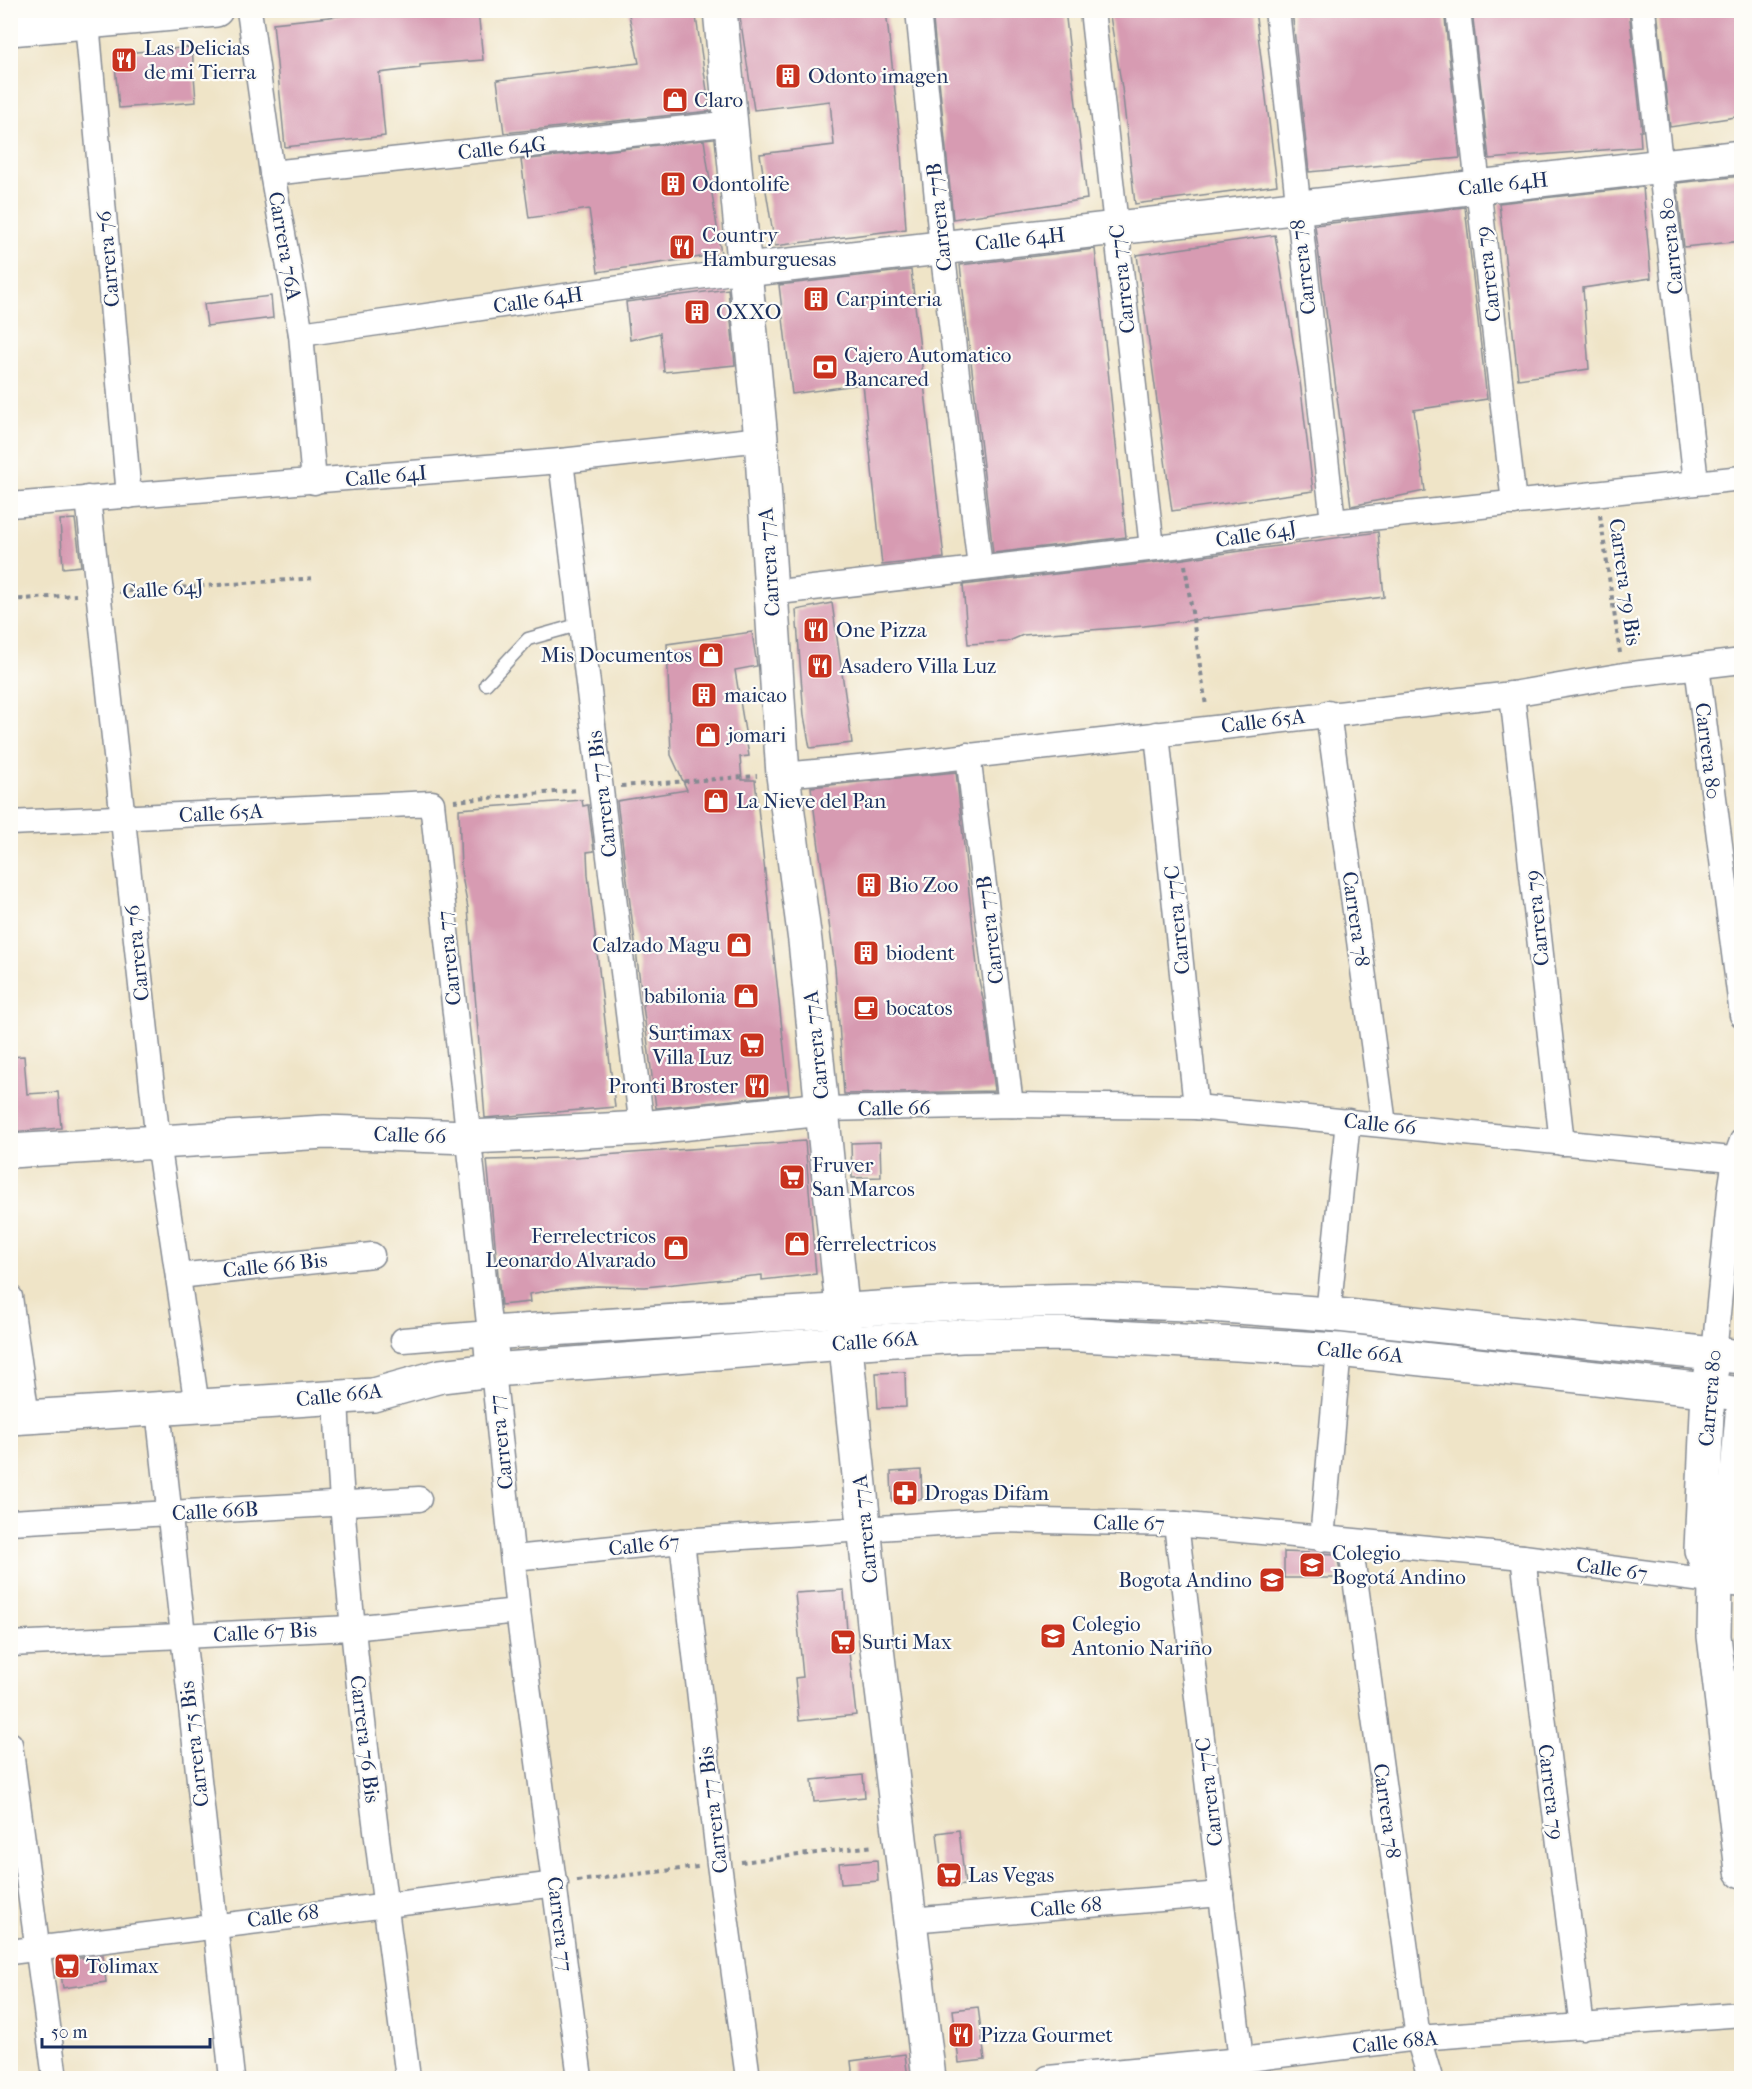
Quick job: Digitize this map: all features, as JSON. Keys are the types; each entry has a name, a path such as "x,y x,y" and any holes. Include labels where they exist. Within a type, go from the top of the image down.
{"street":[{"path":"10,29 216,10"},
{"name":"Carrera 76A","path":"249,10 272,173 301,334 314,482"},
{"name":"Carrera 77A","path":"720,10 733,123 761,439 783,775 823,1109 865,1530 929,2079"},
{"name":"Carrera 77B","path":"918,10 942,248 980,567"},
{"name":"Carrera 77C","path":"1092,10 1152,548"},
{"name":"Carrera 78","path":"1276,10 1296,207 1333,522"},
{"name":"Carrera 79","path":"1458,10 1514,502"},
{"name":"Carrera 80","path":"1643,10 1696,482"},
{"name":"Carrera 76","path":"87,22 129,496"},
{"name":"Calle 64G","path":"272,173 733,123"},
{"name":"Calle 64H","path":"301,334 746,270 1742,157"},
{"name":"Calle 64I","path":"10,505 561,461 761,439"},
{"name":"Carrera 77 Bis","path":"561,461 642,1128"},
{"name":"Calle 64J","path":"770,593 1182,545 1333,522 1742,478"},
{"name":"Carrera 76","path":"88,498 158,1142 197,1406"},
{"name":"Calle 65A","path":"783,775 1512,694 1624,675 1742,661"},
{"name":"Carrera 80","path":"1697,666 1742,1015"},
{"name":"Carrera 79","path":"1512,694 1562,1143"},
{"name":"Carrera 78","path":"1328,713 1384,1124"},
{"name":"Carrera 77C","path":"1158,734 1196,1107"},
{"name":"Carrera 77B","path":"969,755 1011,1105"},
{"name":"Calle 65A","path":"10,822 432,803"},
{"name":"Carrera 77","path":"432,803 518,1611 556,1884 580,2079"},
{"name":"Calle 66","path":"10,1151 325,1132 468,1137 642,1128 823,1109 1011,1105 1196,1107 1562,1143 1739,1154"},
{"path":"1328,1314 1348,1121"},
{"name":"Carrera 80","path":"1728,1584 1701,1550 1708,1390 1728,1356 1739,1154"},
{"name":"Calle 66 Bis","path":"178,1276 372,1255"},
{"path":"10,1297 19,1418"},
{"name":"Calle 66A","path":"403,1340 842,1309 1086,1300 1210,1305 1328,1314 1728,1356"},
{"name":"Calle 66A","path":"19,1418 373,1395 441,1376 494,1370 962,1335 1064,1334 1339,1350 1742,1394"},
{"path":"1323,1539 1339,1350"},
{"name":"Carrera 76 Bis","path":"336,1398 340,1505 351,1628 408,2079"},
{"name":"Carrera 75 Bis","path":"158,1409 232,2079"},
{"name":"Carrera 80","path":"1742,1415 1728,1584 1714,1636 1742,1871"},
{"name":"Calle 66B","path":"10,1522 419,1499"},
{"name":"Calle 67","path":"514,1558 682,1541 999,1520 1176,1524 1523,1557 1728,1584"},
{"name":"Carrera 77C","path":"1176,1524 1241,2060"},
{"name":"Carrera 77 Bis","path":"682,1541 719,1864 748,2079"},
{"name":"Carrera 78","path":"1350,1542 1418,2038 1430,2079"},
{"name":"Carrera 79","path":"1523,1557 1582,2027"},
{"name":"Calle 67 Bis","path":"10,1644 351,1628 518,1611"},
{"path":"10,1744 55,2079"},
{"name":"Calle 68","path":"10,1952 556,1884"},
{"name":"Calle 68","path":"910,1920 1221,1894"},
{"name":"Calle 68A","path":"1048,2079 1241,2060 1418,2038 1742,2014"}],"lane":[{"path":"486,684 528,639 581,624"}],"path":[{"name":"Carrera 79 Bis","path":"1597,493 1624,675"},
{"path":"1182,545 1210,727"},
{"name":"Calle 64J","path":"10,600 316,578"}],"building":[{"path":"395,10 478,10 483,60 420,65 420,68 379,73 385,136 285,147 273,23"},
{"path":"628,10 695,10 710,111 504,133 497,80 639,63"},
{"path":"739,10 886,10 900,137 906,229 775,246 760,154 834,145 830,101 754,110"},
{"path":"932,10 1065,10 1087,199 953,219"},
{"path":"1109,10 1255,10 1277,185 1135,204 1122,88"},
{"path":"1292,10 1444,10 1460,158 1309,172"},
{"path":"1472,10 1629,10 1642,131 1640,131 1641,147 1489,159"},
{"path":"1657,10 1742,10 1742,116 1670,127"},
{"path":"192,47 196,102 119,108 114,54"},
{"path":"704,140 721,254 598,272 589,209 529,218 521,160"},
{"path":"1742,176 1742,241 1684,247 1677,183"},
{"path":"1643,187 1651,278 1583,288 1589,369 1518,379 1499,203"},
{"path":"1465,207 1487,399 1414,410 1425,491 1351,506 1315,225"},
{"path":"1275,235 1300,381 1313,491 1172,511 1137,255"},
{"path":"1095,249 1126,537 993,553 960,265"},
{"path":"911,270 944,558 882,565 863,384 792,394 779,285"},
{"path":"728,289 735,365 664,372 660,333 630,340 626,302"},
{"path":"271,296 273,318 207,326 204,304"},
{"path":"75,519 81,566 63,568 60,520"},
{"path":"1378,532 1384,597 1144,626 1023,635 1007,642 968,644 963,585 1184,559"},
{"path":"832,603 852,743 810,748 804,716 796,610"},
{"path":"752,632 757,666 735,670 749,756 740,757 742,780 755,780 789,1094 656,1108 617,801 687,790 671,755 667,644"},
{"path":"956,772 978,975 995,1091 844,1094 835,968 811,787"},
{"path":"582,800 583,806 588,805 594,851 587,852 588,875 615,1107 485,1118 468,908 461,871 459,809"},
{"path":"24,1056 27,1094 58,1092 61,1128 10,1132 10,1057"},
{"path":"805,1141 816,1274 762,1280 762,1275 645,1287 597,1286 553,1290 529,1294 530,1302 501,1305 487,1160 561,1158"},
{"path":"880,1142 881,1177 852,1178 851,1143"},
{"path":"905,1372 906,1407 878,1408 876,1373"},
{"path":"921,1470 922,1499 892,1501 891,1472"},
{"name":"Colegio Bogotá Andino","path":"1284,1552 1337,1554 1341,1578 1284,1578"},
{"path":"844,1590 847,1631 851,1631 853,1652 849,1652 856,1715 799,1721 795,1678 803,1677 795,1593"},
{"path":"863,1775 865,1797 814,1802 812,1780"},
{"path":"959,1830 965,1885 943,1887 937,1833"},
{"path":"877,1860 878,1881 841,1884 839,1863"},
{"path":"103,1955 106,1982 63,1988 60,1966 65,1960"},
{"path":"978,2007 985,2060 959,2063 953,2010"},
{"path":"905,2054 908,2079 853,2079 851,2061"}],"place":[{"name":"Las Delicias de mi Tierra","path":"124,60"},
{"name":"Odonto imagen","path":"788,76"},
{"name":"Claro","path":"675,100"},
{"name":"Odontolife","path":"673,184"},
{"name":"Country Hamburguesas","path":"682,247"},
{"name":"Carpinteria","path":"816,299"},
{"name":"OXXO","path":"697,312"},
{"name":"Cajero Automatico Bancared","path":"825,367"},
{"name":"One Pizza","path":"816,630"},
{"name":"Mis Documentos","path":"711,655"},
{"name":"Asadero Villa Luz","path":"820,666"},
{"name":"maicao","path":"704,695"},
{"name":"jomari","path":"708,735"},
{"name":"La Nieve del Pan","path":"716,801"},
{"name":"Bio Zoo","path":"869,885"},
{"name":"Calzado Magu","path":"739,945"},
{"name":"biodent","path":"866,953"},
{"name":"babilonia","path":"746,996"},
{"name":"bocatos","path":"866,1008"},
{"name":"Surtimax Villa Luz","path":"752,1045"},
{"name":"Pronti Broster","path":"757,1086"},
{"name":"Fruver San Marcos","path":"792,1177"},
{"name":"ferrelectricos","path":"797,1244"},
{"name":"Ferrelectricos Leonardo Alvarado","path":"676,1248"},
{"name":"Drogas Difam","path":"905,1493"},
{"name":"Colegio Bogotá Andino","path":"1312,1565"},
{"name":"Bogota Andino","path":"1272,1580"},
{"name":"Colegio Antonio Nariño","path":"1053,1636"},
{"name":"Surti Max","path":"843,1642"},
{"name":"Las Vegas","path":"949,1875"},
{"name":"Tolimax","path":"67,1966"},
{"name":"Pizza Gourmet","path":"961,2035"}]}
